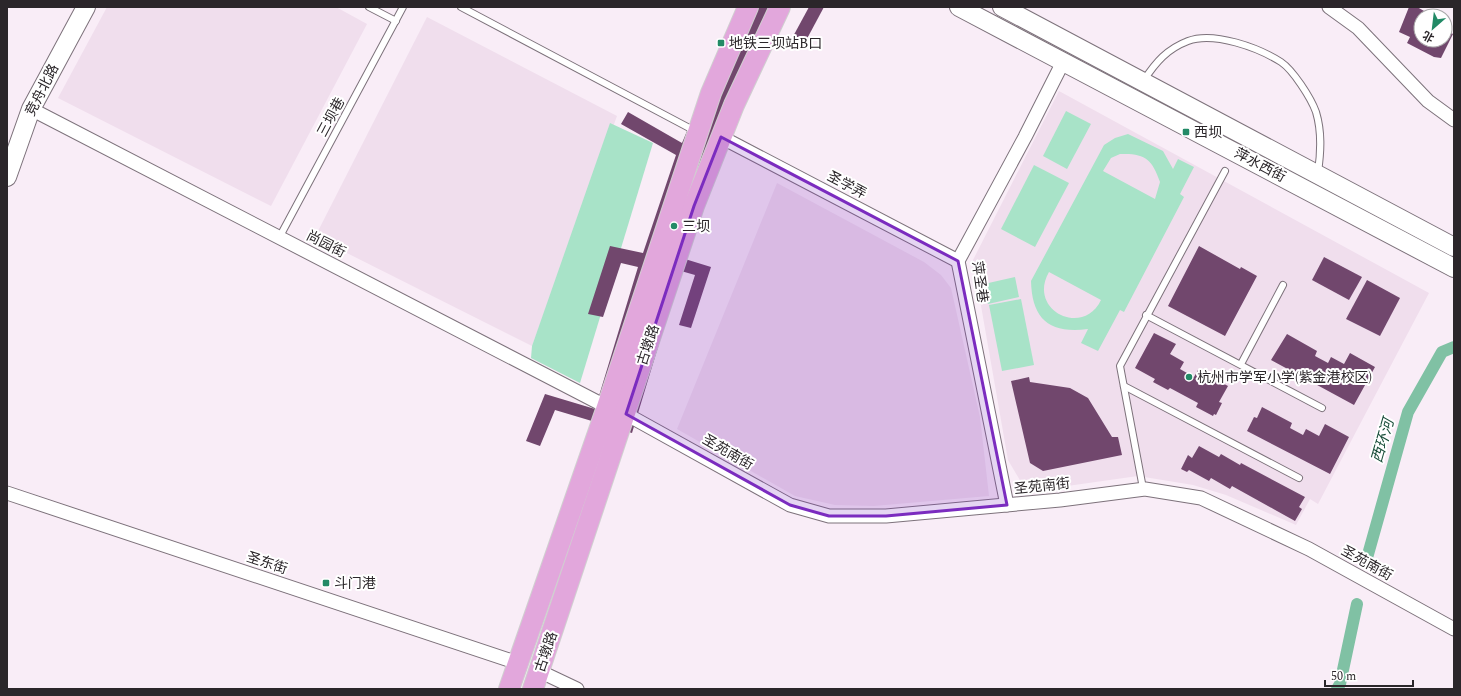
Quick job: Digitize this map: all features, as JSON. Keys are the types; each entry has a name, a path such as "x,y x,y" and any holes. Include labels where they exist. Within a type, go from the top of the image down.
{"main road":[{"name":"竞舟北路","path":"7,177 31,109 86,7"},
{"name":"古墩路","path":"509,689 607,407 711,93 748,7"},
{"name":"古墩路","path":"536,680 626,414 694,206 734,105 780,7"},
{"name":"萍水西街","path":"959,7 1454,268"},
{"name":"萍水西街","path":"1002,7 1454,247"}],"street":[{"path":"1329,7 1358,28 1428,101 1454,120"},
{"name":"萍圣巷","path":"1007,505 958,262 1025,137 1063,62"},
{"name":"尚园街","path":"31,109 607,407"},
{"name":"圣学弄","path":"721,137 958,262"},
{"name":"圣苑南街","path":"626,414 790,505 830,516 886,516 1007,505 1145,489 1201,498 1309,549 1454,629"},
{"name":"圣东街","path":"7,493 518,663"},
{"path":"536,680 577,689"}],"lane":[{"path":"369,7 396,21"},
{"name":"三坝巷","path":"279,238 403,7"},
{"path":"461,7 698,132"},
{"path":"1143,82 1157,61 1168,51 1190,40 1220,38 1254,48 1282,63 1304,89 1316,111 1322,140 1317,175"},
{"path":"1142,483 1120,366 1146,315 1225,171"},
{"path":"1241,364 1283,284"},
{"path":"1146,315 1322,408"},
{"path":"1124,386 1299,478"}],"highlighted area":[{"path":"721,137 958,261 1007,505 886,516 829,516 790,505 626,414 694,206"}],"shaded area":[{"path":"107,7 336,7 367,24 271,206 58,98"},
{"path":"427,17 617,116 532,346 315,237"},
{"name":"杭州市学军小学(紫金港校区)","path":"1059,91 1429,293 1318,504 1310,499 1296,525 1226,495 1193,485 1138,476 1046,489 1032,489 1021,482 1008,460 973,260"},
{"path":"777,183 924,262 941,275 951,288 980,417 989,496 874,506 835,505 795,496 677,429"}],"green space":[{"path":"1066,111 1091,124 1067,169 1043,156"},
{"path":"610,123 653,143 580,383 531,358 532,346"},
{"path":"1128,134 1163,151 1173,169 1178,159 1194,167 1180,194 1184,197 1124,312 1120,310 1098,351 1081,343 1088,329 1063,329 1053,326 1045,321 1039,314 1035,305 1031,281 1104,145 1115,138","holes":["1120,154 1142,156 1154,168 1160,182 1155,199 1103,171 1111,158","1049,272 1101,300 1093,311 1082,317 1071,318 1060,314 1051,308 1045,298 1044,286"]},
{"path":"1034,165 1069,183 1035,247 1001,229"},
{"path":"1015,277 1019,297 988,304 984,284"},
{"path":"1021,299 1034,365 1002,371 989,305"}],"building":[{"name":"三坝","path":"746,7 789,7 742,105 685,259 711,267 691,328 679,325 695,275 681,271 632,433 555,410 540,446 526,441 545,394 595,409 638,267 621,263 603,317 588,314 610,246 643,253 676,155 621,124 628,112 682,143 699,102"},
{"path":"809,7 824,7 802,48 790,42"},
{"path":"1409,7 1419,8 1413,8 1413,46 1407,43 1410,37 1399,32"},
{"path":"1417,48 1446,48 1441,58 1434,57"},
{"path":"1199,246 1240,269 1241,267 1257,276 1225,336 1168,306"},
{"path":"1324,257 1362,277 1349,300 1312,280"},
{"path":"1367,280 1400,298 1380,336 1346,319"},
{"path":"1154,333 1176,344 1170,354 1184,362 1180,369 1194,377 1198,370 1228,386 1219,402 1222,403 1216,415 1214,414 1213,416 1196,407 1198,403 1170,388 1168,390 1153,382 1155,379 1135,368"},
{"path":"1287,334 1317,351 1315,356 1328,363 1331,357 1344,364 1350,353 1375,367 1354,405 1271,360"},
{"path":"1029,377 1030,382 1070,388 1088,398 1112,437 1118,437 1122,455 1043,471 1030,463 1011,381"},
{"path":"1262,407 1292,423 1290,428 1303,435 1306,429 1319,436 1325,424 1349,437 1330,474 1247,431 1254,417 1257,418"},
{"path":"1199,446 1219,457 1221,454 1240,465 1241,463 1305,497 1299,507 1302,509 1295,521 1232,486 1230,489 1211,478 1209,481 1189,470 1187,472 1181,469 1188,455 1192,458"}],"waterway":[{"name":"西环河","path":"1367,558 1408,412 1442,352 1454,347"},
{"name":"西环河","path":"1337,689 1340,684 1357,604"}],"place":[{"name":"地铁三坝站B口","path":"721,43"},
{"name":"西坝","path":"1186,132"},
{"name":"三坝","path":"674,226"},
{"name":"杭州市学军小学(紫金港校区)","path":"1189,377"},
{"name":"斗门港","path":"326,583"}]}
